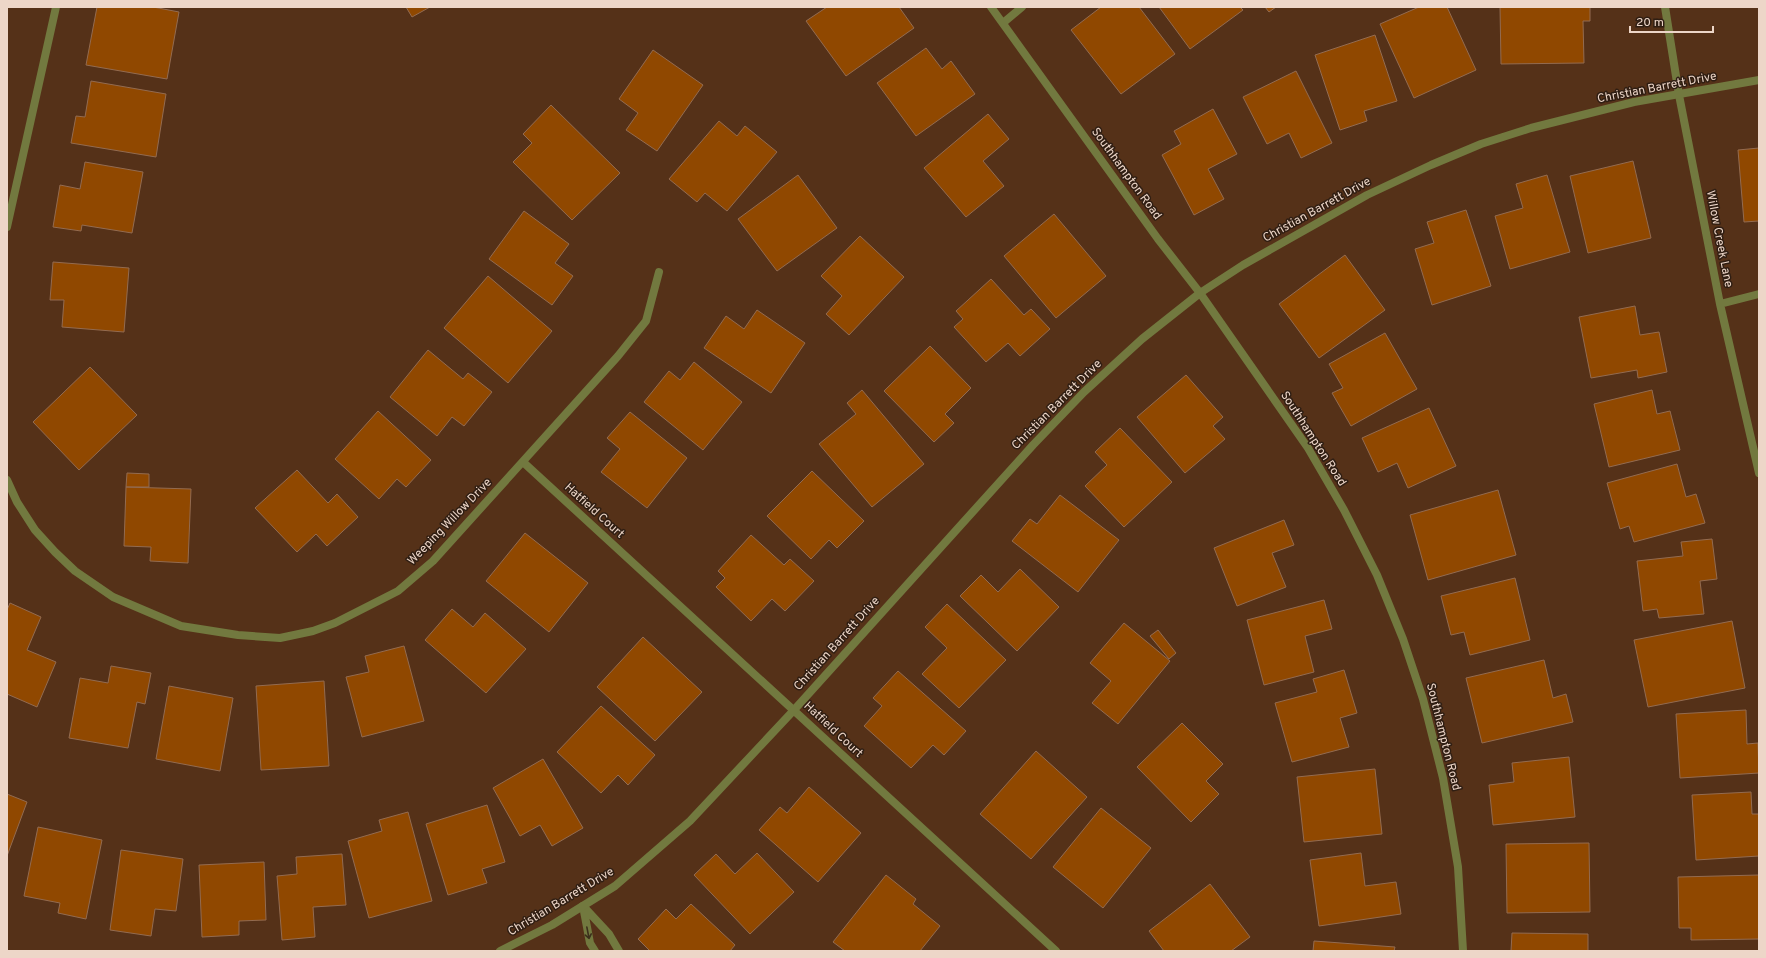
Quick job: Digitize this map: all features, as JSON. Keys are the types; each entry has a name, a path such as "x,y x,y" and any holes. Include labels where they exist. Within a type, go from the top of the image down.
{"street":[{"path":"7,227 56,7"},
{"name":"Southhampton Road","path":"991,7 1158,239 1200,293 1308,448 1344,510 1377,575 1403,639 1423,699 1443,778 1458,867 1463,951"},
{"path":"1003,23 1022,7"},
{"name":"Willow Creek Lane","path":"1665,7 1679,95 1720,304 1759,473"},
{"name":"Christian Barrett Drive","path":"500,951 552,925 615,886 690,821 794,710 1033,445 1079,397 1142,340 1200,293 1243,265 1367,194 1481,144 1531,128 1634,102 1759,80"},
{"name":"Weeping Willow Drive","path":"7,480 17,502 35,530 55,552 75,571 113,597 131,606 181,626 238,635 280,638 335,623 398,591 433,561 618,356 646,321 659,272"},
{"path":"1720,304 1759,294"},
{"name":"Hatfield Court","path":"523,462 1056,951"},
{"path":"583,906 590,943 596,951"},
{"path":"583,906 609,934 619,951"}],"building":[{"path":"97,7 153,7 179,12 167,79 86,65"},
{"path":"406,7 430,7 412,17"},
{"path":"827,7 899,7 914,28 846,76 806,21"},
{"path":"1101,7 1139,7 1175,54 1121,94 1071,30"},
{"path":"1159,7 1240,7 1243,10 1190,49"},
{"path":"1265,7 1276,7 1269,12"},
{"path":"1419,7 1447,7 1476,70 1414,98 1380,24"},
{"path":"1500,7 1590,7 1590,21 1583,21 1584,63 1501,64"},
{"path":"1375,35 1397,101 1364,111 1367,121 1340,130 1315,55"},
{"path":"926,48 942,69 951,61 975,94 916,136 877,83"},
{"path":"653,50 703,85 657,151 626,130 638,113 619,99"},
{"path":"1296,71 1332,143 1301,158 1289,133 1267,144 1243,97"},
{"path":"91,81 166,94 156,157 71,143 76,116 85,117"},
{"path":"551,105 620,173 572,220 513,162 532,143 523,134"},
{"path":"1213,109 1237,154 1208,169 1224,199 1194,215 1162,155 1181,144 1174,131"},
{"path":"988,114 1009,139 983,161 1004,186 966,217 924,168"},
{"path":"719,121 737,136 745,126 777,152 727,211 705,193 697,202 669,179"},
{"path":"1759,148 1759,221 1744,222 1738,150"},
{"path":"1633,161 1651,238 1588,253 1570,176"},
{"path":"85,162 143,172 132,233 82,225 81,231 53,227 60,185 80,189"},
{"path":"798,175 837,228 777,271 738,219"},
{"path":"1547,175 1570,252 1510,269 1495,216 1523,208 1516,184"},
{"path":"1466,210 1491,286 1432,305 1415,249 1434,243 1427,222"},
{"path":"524,211 569,244 555,263 573,276 552,305 489,259"},
{"path":"1054,214 1106,276 1056,318 1004,256"},
{"path":"860,236 904,277 849,335 826,314 842,296 821,276"},
{"path":"1345,255 1385,310 1319,358 1279,304"},
{"path":"53,262 129,268 124,332 62,327 64,300 50,300"},
{"path":"488,276 552,331 508,383 444,328"},
{"path":"991,279 1024,315 1031,309 1050,329 1020,356 1008,343 986,362 954,327 963,319 956,311"},
{"path":"1635,306 1640,335 1659,332 1667,372 1638,378 1637,370 1591,378 1579,317"},
{"path":"757,310 805,343 771,393 704,348 726,316 744,329"},
{"path":"1385,333 1417,389 1351,426 1332,393 1343,388 1329,364"},
{"path":"930,346 971,388 945,414 954,423 934,442 884,391"},
{"path":"428,350 463,379 468,373 492,392 464,426 452,417 437,436 390,397"},
{"path":"694,362 742,402 703,450 644,402 669,371 680,380"},
{"path":"90,367 137,415 79,470 33,422"},
{"path":"1186,375 1223,417 1213,426 1225,439 1185,473 1137,417"},
{"path":"862,390 924,464 872,507 819,444 856,414 847,403"},
{"path":"1652,390 1657,414 1670,411 1680,450 1609,467 1594,404"},
{"path":"1429,408 1456,466 1408,488 1397,463 1378,472 1362,438"},
{"path":"378,411 431,460 406,487 397,479 379,499 335,459"},
{"path":"630,412 687,458 647,508 601,472 620,449 607,438"},
{"path":"1120,428 1172,482 1124,527 1085,486 1107,465 1095,452"},
{"path":"1677,464 1686,497 1696,494 1705,523 1634,542 1629,526 1620,529 1607,483"},
{"path":"297,470 328,503 337,494 358,517 327,546 316,534 297,552 255,508"},
{"path":"812,471 864,521 837,548 829,540 811,559 767,516"},
{"path":"127,473 149,474 149,487 126,487"},
{"path":"126,487 191,489 188,563 150,561 151,547 124,546"},
{"path":"1498,490 1516,555 1428,580 1410,515"},
{"path":"1060,495 1119,540 1078,592 1012,541 1030,519 1037,524"},
{"path":"1284,520 1294,545 1272,553 1286,587 1237,606 1214,548"},
{"path":"525,533 588,583 549,632 486,581"},
{"path":"751,535 784,565 790,559 814,581 785,611 772,599 751,621 716,587 725,578 718,571"},
{"path":"1712,539 1717,579 1700,581 1704,614 1659,618 1657,609 1643,611 1637,561 1683,556 1681,542"},
{"path":"1020,569 1059,607 1017,651 960,596 981,575 998,592"},
{"path":"1515,578 1530,640 1470,655 1464,632 1451,635 1441,596"},
{"path":"1324,600 1332,629 1305,636 1314,672 1264,685 1247,620"},
{"path":"10,603 41,617 27,650 56,662 37,707 7,694 7,610"},
{"path":"947,604 1006,660 959,708 922,674 947,648 925,627"},
{"path":"452,609 473,627 485,613 526,649 486,693 425,640"},
{"path":"1732,621 1745,688 1648,707 1634,640"},
{"path":"1124,623 1170,661 1118,724 1092,703 1111,681 1090,663"},
{"path":"1158,630 1176,653 1169,659 1150,636"},
{"path":"643,637 702,692 655,741 597,687"},
{"path":"404,646 424,721 362,737 346,677 369,672 365,656"},
{"path":"1544,660 1553,698 1566,694 1573,722 1482,743 1466,678"},
{"path":"111,666 151,673 145,704 137,702 128,748 69,738 80,678 108,683"},
{"path":"1344,670 1357,713 1340,718 1349,747 1292,762 1275,703 1317,692 1313,679"},
{"path":"898,671 966,731 944,755 933,745 911,768 864,726 882,706 873,698"},
{"path":"324,681 329,766 261,770 256,686"},
{"path":"169,686 233,698 220,771 156,759"},
{"path":"601,706 655,755 628,785 618,775 601,793 557,752"},
{"path":"1746,710 1747,744 1758,743 1759,773 1680,778 1676,714"},
{"path":"1182,723 1223,764 1206,781 1219,794 1191,822 1137,767"},
{"path":"1036,751 1087,797 1031,859 980,814"},
{"path":"1569,757 1575,817 1493,825 1489,785 1514,782 1512,763"},
{"path":"543,759 583,828 552,846 540,825 520,836 493,788"},
{"path":"1375,769 1382,834 1304,842 1297,777"},
{"path":"809,787 861,833 818,882 759,830 780,807 787,813"},
{"path":"1751,792 1752,814 1759,814 1759,856 1696,860 1692,795"},
{"path":"7,794 27,802 7,856"},
{"path":"487,805 505,862 482,869 487,883 448,895 426,824"},
{"path":"1101,808 1151,848 1103,908 1053,867"},
{"path":"408,812 432,901 369,918 348,841 382,831 379,820"},
{"path":"38,827 102,840 86,919 58,913 60,903 24,896"},
{"path":"1589,843 1590,912 1507,913 1506,844"},
{"path":"121,850 183,859 176,911 155,909 151,936 110,930"},
{"path":"757,853 794,892 750,934 694,875 716,854 735,874"},
{"path":"1361,853 1365,886 1396,882 1401,914 1319,926 1310,860"},
{"path":"342,854 346,905 313,907 315,937 282,940 277,876 297,874 296,857"},
{"path":"264,862 266,920 239,921 239,935 202,937 199,865"},
{"path":"886,875 916,899 913,904 940,926 920,951 845,951 833,942"},
{"path":"1759,875 1759,939 1691,940 1691,928 1679,928 1678,877"},
{"path":"1210,884 1250,937 1231,951 1164,951 1149,931"},
{"path":"691,904 735,945 730,951 650,951 638,939 666,909 676,919"},
{"path":"1512,933 1588,934 1588,951 1511,951"},
{"path":"1314,941 1395,947 1394,951 1313,951"}]}
